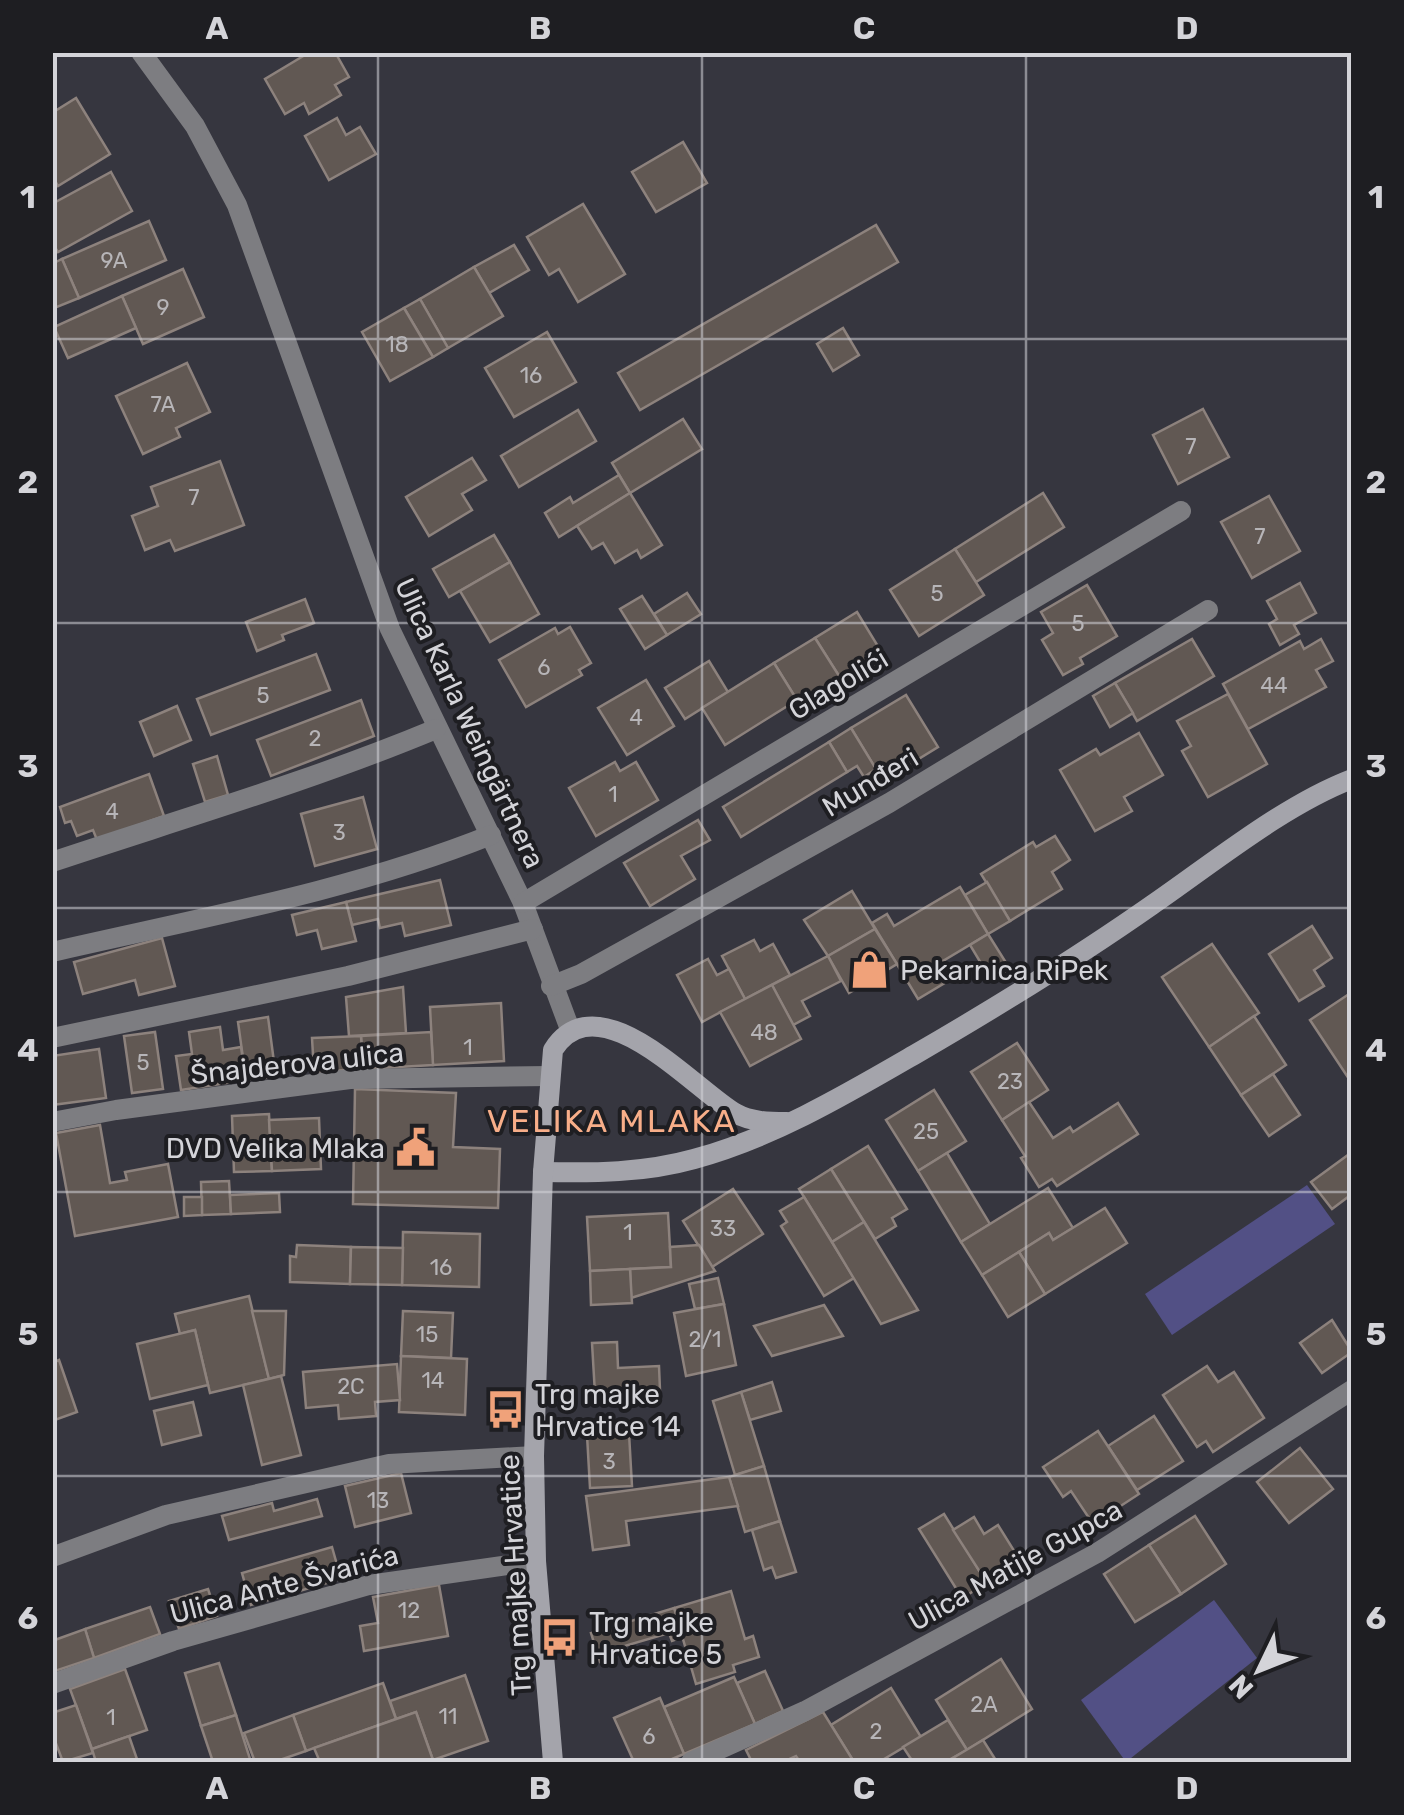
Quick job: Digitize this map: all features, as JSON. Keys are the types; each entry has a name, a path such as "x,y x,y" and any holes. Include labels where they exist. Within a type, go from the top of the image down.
{"main road":[{"path":"543,1172 612,1173 660,1167 729,1147 812,1112 1084,953 1300,805 1352,778"},
{"path":"571,1032 595,1028 631,1037 738,1114 767,1122 787,1122"},
{"name":"Trg majke Hrvatice","path":"553,1762 536,1562 534,1456 549,1076 553,1050 571,1032"}],"street":[{"name":"Ulica Karla Weingärtnera","path":"141,52 196,126 237,205 390,629 523,903 571,1032"},
{"name":"Glagolići","path":"523,903 1181,511"},
{"name":"Munđeri","path":"552,986 582,974 830,837 1208,610"},
{"path":"52,862 378,754 436,729"},
{"path":"52,952 306,894 434,858 492,834"},
{"path":"52,1038 348,976 533,929"},
{"name":"Šnajderova ulica","path":"52,1122 350,1080 549,1076"},
{"name":"Ulica Matije Gupca","path":"692,1762 804,1712 1096,1554 1352,1390"},
{"path":"52,1557 166,1514 389,1464 534,1456"},
{"name":"Ulica Ante Švarića","path":"52,1684 173,1641 370,1586 536,1562"}],"shaded area":[{"path":"1307,1185 1335,1224 1172,1335 1145,1294"},
{"path":"1214,1600 1257,1658 1126,1762 1081,1700"}],"building":[{"path":"310,52 335,52 349,77 335,85 341,95 309,114 304,103 285,114 265,79"},
{"path":"76,98 110,154 58,186 52,176 52,113"},
{"path":"337,118 346,135 360,127 376,154 329,180 305,136"},
{"path":"683,142 707,183 656,212 632,172"},
{"path":"111,172 132,211 58,252 52,243 52,204"},
{"path":"583,204 625,274 578,302 559,269 549,275 527,237"},
{"path":"149,221 166,260 79,298 62,259"},
{"path":"876,225 898,262 640,410 618,373"},
{"path":"514,245 529,270 489,293 474,267"},
{"path":"62,259 79,298 52,309 52,264"},
{"path":"474,267 503,316 448,348 420,299"},
{"path":"183,269 204,317 143,344 122,296"},
{"path":"122,296 136,328 68,358 54,327"},
{"path":"420,299 448,348 433,357 404,308"},
{"path":"404,308 433,357 390,381 362,332"},
{"path":"843,328 859,355 833,371 817,344"},
{"path":"547,332 576,382 514,417 485,368"},
{"path":"187,363 210,412 176,428 180,437 143,454 116,396"},
{"path":"1203,409 1229,457 1178,484 1153,435"},
{"path":"578,410 596,441 519,487 501,456"},
{"path":"683,419 702,449 630,493 612,463"},
{"path":"472,458 486,480 462,494 472,510 429,536 406,497"},
{"path":"220,461 244,525 175,551 170,540 145,550 132,516 158,506 151,487"},
{"path":"619,475 630,493 559,537 545,513 570,497 573,503"},
{"path":"630,493 662,545 641,558 637,550 615,563 603,543 592,549 577,526"},
{"path":"1043,493 1064,527 976,582 955,549"},
{"path":"1269,496 1300,551 1252,578 1221,522"},
{"path":"494,535 510,562 449,597 433,569"},
{"path":"955,549 984,595 919,636 890,590"},
{"path":"510,562 539,614 490,642 460,591"},
{"path":"1300,583 1316,613 1294,625 1299,634 1280,645 1269,624 1277,619 1267,601"},
{"path":"1087,585 1117,636 1080,658 1083,664 1063,675 1042,640 1053,633 1041,612"},
{"path":"687,593 701,614 667,635 654,614"},
{"path":"642,596 667,635 645,649 620,609"},
{"path":"305,599 314,623 282,635 284,640 257,651 246,622"},
{"path":"857,612 887,661 846,687 815,638"},
{"path":"570,627 591,663 579,670 582,675 526,707 499,660 555,628 558,634"},
{"path":"815,638 841,679 800,705 774,663"},
{"path":"1192,639 1214,676 1137,721 1115,683"},
{"path":"1321,639 1333,661 1316,670 1326,687 1248,729 1223,684 1300,641 1304,649"},
{"path":"316,654 330,690 211,735 197,699"},
{"path":"709,661 728,692 685,719 665,688"},
{"path":"774,663 797,700 725,745 702,708"},
{"path":"646,680 674,726 627,755 598,708"},
{"path":"1115,683 1133,713 1110,727 1093,696"},
{"path":"1228,694 1267,764 1208,797 1182,751 1191,746 1177,721"},
{"path":"906,695 938,747 883,781 851,728"},
{"path":"361,700 374,736 271,776 257,740"},
{"path":"177,706 191,740 154,756 140,722"},
{"path":"851,728 876,769 864,777 857,766 847,772 829,742"},
{"path":"1139,733 1163,775 1124,797 1132,811 1095,831 1060,770 1096,749 1100,755"},
{"path":"829,742 847,772 741,837 723,807"},
{"path":"217,756 228,795 205,802 193,764"},
{"path":"615,762 620,771 636,762 658,800 596,836 569,788"},
{"path":"149,774 164,816 97,840 93,830 77,836 71,821 65,823 60,807"},
{"path":"363,797 377,849 315,866 301,814"},
{"path":"698,820 710,840 681,856 695,879 650,906 624,863"},
{"path":"1055,836 1070,860 1052,872 1062,889 1010,921 981,874 1033,842 1036,847"},
{"path":"440,880 451,925 405,936 402,923 380,928 378,919 352,925 346,902"},
{"path":"987,882 1010,921 988,934 965,895"},
{"path":"960,887 988,934 943,961 953,978 918,999 872,923 887,914 894,926"},
{"path":"852,891 875,929 828,956 804,920"},
{"path":"346,902 356,941 322,949 317,930 297,935 292,915"},
{"path":"1312,926 1332,958 1314,970 1324,986 1299,1001 1269,954"},
{"path":"875,929 897,964 849,993 828,956"},
{"path":"988,934 1010,969 991,980 970,945"},
{"path":"162,938 175,986 139,995 135,980 83,994 74,962"},
{"path":"754,940 760,951 773,944 790,975 745,999 722,956"},
{"path":"1212,944 1259,1013 1209,1047 1162,977"},
{"path":"828,956 841,981 802,1001 810,1016 793,1025 772,985"},
{"path":"708,959 717,975 729,969 745,999 702,1022 677,975"},
{"path":"772,985 801,1039 750,1066 720,1012"},
{"path":"403,987 406,1033 349,1036 346,997"},
{"path":"1352,992 1352,1082 1351,1082 1310,1020"},
{"path":"501,1003 504,1061 433,1065 430,1007"},
{"path":"1254,1016 1286,1065 1241,1095 1209,1047"},
{"path":"268,1017 276,1077 246,1080 238,1022"},
{"path":"220,1027 223,1050 241,1047 246,1080 181,1090 176,1056 192,1054 189,1032"},
{"path":"155,1032 163,1089 132,1093 124,1036"},
{"path":"431,1032 433,1065 363,1069 361,1036"},
{"path":"361,1036 363,1069 314,1072 312,1038"},
{"path":"1017,1043 1048,1090 1002,1120 971,1072"},
{"path":"99,1049 106,1098 52,1105 52,1056"},
{"path":"1273,1074 1300,1115 1269,1136 1241,1095"},
{"name":"DVD Velika Mlaka","path":"355,1089 456,1093 453,1147 500,1149 498,1208 353,1204"},
{"path":"934,1090 966,1141 918,1171 886,1120"},
{"path":"1029,1102 1053,1138 1070,1127 1073,1132 1118,1103 1138,1134 1057,1186 1052,1179 1039,1187 1002,1120"},
{"path":"269,1114 272,1171 234,1172 232,1116"},
{"path":"319,1118 321,1169 272,1171 269,1120"},
{"path":"100,1125 110,1183 127,1180 125,1172 168,1164 178,1217 75,1236 56,1133"},
{"path":"868,1146 907,1209 892,1218 896,1226 875,1239 831,1169"},
{"path":"1352,1152 1352,1201 1348,1197 1332,1209 1311,1182"},
{"path":"947,1153 990,1224 961,1242 918,1171"},
{"path":"831,1169 864,1222 832,1242 799,1189"},
{"path":"229,1181 231,1214 202,1215 201,1182"},
{"path":"1048,1188 1073,1228 1053,1240 1049,1233 982,1275 961,1242"},
{"path":"733,1189 763,1234 712,1267 683,1221"},
{"path":"279,1193 280,1212 231,1214 230,1195"},
{"path":"184,1197 202,1197 202,1215 184,1216"},
{"path":"804,1197 854,1278 824,1296 781,1226 787,1222 780,1211"},
{"path":"1105,1208 1127,1243 1045,1294 1019,1252 1049,1233 1053,1240"},
{"path":"668,1213 671,1267 590,1271 587,1217"},
{"path":"864,1222 918,1310 881,1324 832,1242"},
{"path":"403,1232 480,1234 479,1287 402,1285"},
{"path":"297,1245 351,1247 350,1284 290,1282 290,1256 296,1257"},
{"path":"699,1245 715,1271 631,1298 630,1269 671,1267 670,1247"},
{"path":"351,1247 403,1248 402,1285 350,1284"},
{"path":"1019,1252 1045,1294 1008,1317 982,1275"},
{"path":"630,1269 632,1303 591,1305 590,1271"},
{"path":"718,1278 724,1304 695,1309 689,1284"},
{"path":"249,1296 269,1379 210,1393 195,1330 180,1334 175,1314"},
{"path":"724,1304 736,1365 686,1376 674,1313"},
{"path":"824,1305 843,1336 772,1356 754,1326"},
{"path":"252,1311 286,1311 284,1375 269,1379"},
{"path":"403,1311 453,1313 451,1358 401,1356"},
{"path":"1332,1320 1352,1352 1322,1373 1300,1343"},
{"path":"195,1330 208,1385 150,1399 137,1344"},
{"path":"617,1342 618,1368 659,1366 660,1390 595,1394 592,1343"},
{"path":"401,1356 467,1359 465,1415 399,1412"},
{"path":"59,1360 77,1412 52,1421 52,1363"},
{"path":"397,1364 400,1400 375,1402 376,1416 339,1419 338,1405 306,1408 303,1372"},
{"path":"1207,1366 1218,1382 1234,1372 1264,1418 1213,1452 1206,1441 1197,1447 1163,1395"},
{"path":"281,1376 301,1455 262,1465 243,1385"},
{"path":"772,1382 781,1411 750,1420 741,1392"},
{"path":"741,1392 764,1466 735,1475 713,1401"},
{"path":"193,1402 201,1435 162,1445 154,1411"},
{"path":"1154,1416 1183,1461 1137,1490 1108,1446"},
{"path":"1098,1431 1139,1494 1093,1524 1071,1491 1063,1497 1043,1467"},
{"path":"629,1433 632,1486 590,1488 587,1435"},
{"path":"1300,1448 1333,1489 1289,1523 1257,1482"},
{"path":"764,1466 780,1521 745,1532 729,1477"},
{"path":"401,1473 411,1513 355,1527 345,1486"},
{"path":"729,1477 738,1506 626,1521 629,1545 593,1550 586,1496"},
{"path":"317,1499 322,1516 229,1540 222,1516 272,1503 274,1511"},
{"path":"944,1514 987,1583 962,1598 919,1529"},
{"path":"1195,1516 1226,1564 1181,1594 1149,1545"},
{"path":"974,1517 984,1534 998,1525 1021,1562 987,1583 953,1530"},
{"path":"780,1521 796,1572 776,1578 772,1567 764,1570 752,1530"},
{"path":"1149,1545 1181,1594 1135,1622 1104,1574"},
{"path":"332,1547 341,1579 251,1605 242,1573"},
{"path":"439,1585 448,1636 364,1651 360,1626 378,1623 373,1597"},
{"path":"208,1589 217,1616 179,1629 169,1601"},
{"path":"731,1591 745,1639 753,1636 759,1657 733,1665 735,1672 696,1684 674,1608"},
{"path":"150,1607 160,1634 94,1658 85,1629"},
{"path":"674,1608 683,1637 672,1641 669,1633 614,1649 616,1657 600,1662 591,1633"},
{"path":"85,1629 94,1658 52,1672 52,1641"},
{"path":"1001,1659 1032,1709 967,1750 936,1700"},
{"path":"219,1663 236,1715 201,1726 185,1673"},
{"path":"125,1669 147,1730 92,1749 70,1689"},
{"path":"765,1671 783,1711 755,1724 737,1683"},
{"path":"465,1675 488,1741 433,1760 416,1712 396,1719 390,1701"},
{"path":"734,1677 755,1724 684,1754 664,1707"},
{"path":"383,1683 396,1719 306,1751 293,1715"},
{"path":"891,1688 921,1737 879,1762 854,1762 831,1725"},
{"path":"660,1698 684,1754 665,1762 634,1762 614,1718"},
{"path":"76,1705 93,1753 63,1762 52,1733 52,1713"},
{"path":"416,1712 433,1760 320,1762 314,1748"},
{"path":"823,1712 854,1762 800,1762 796,1756 783,1762 752,1762 746,1750"},
{"path":"236,1715 251,1762 213,1762 201,1726"},
{"path":"293,1715 306,1751 274,1762 255,1762 244,1733"},
{"path":"948,1720 967,1750 945,1762 913,1762 903,1747"},
{"path":"129,1736 138,1762 96,1762 92,1749"},
{"path":"983,1740 997,1762 955,1762 953,1758"}],"place":[{"name":"Pekarnica RiPek","path":"870,970"},
{"name":"DVD Velika Mlaka","path":"415,1148"},
{"name":"Trg majke Hrvatice 14","path":"505,1410"},
{"name":"Trg majke Hrvatice 5","path":"559,1638"}],"district":[{"name":"VELIKA MLAKA","path":"612,1121"}]}
